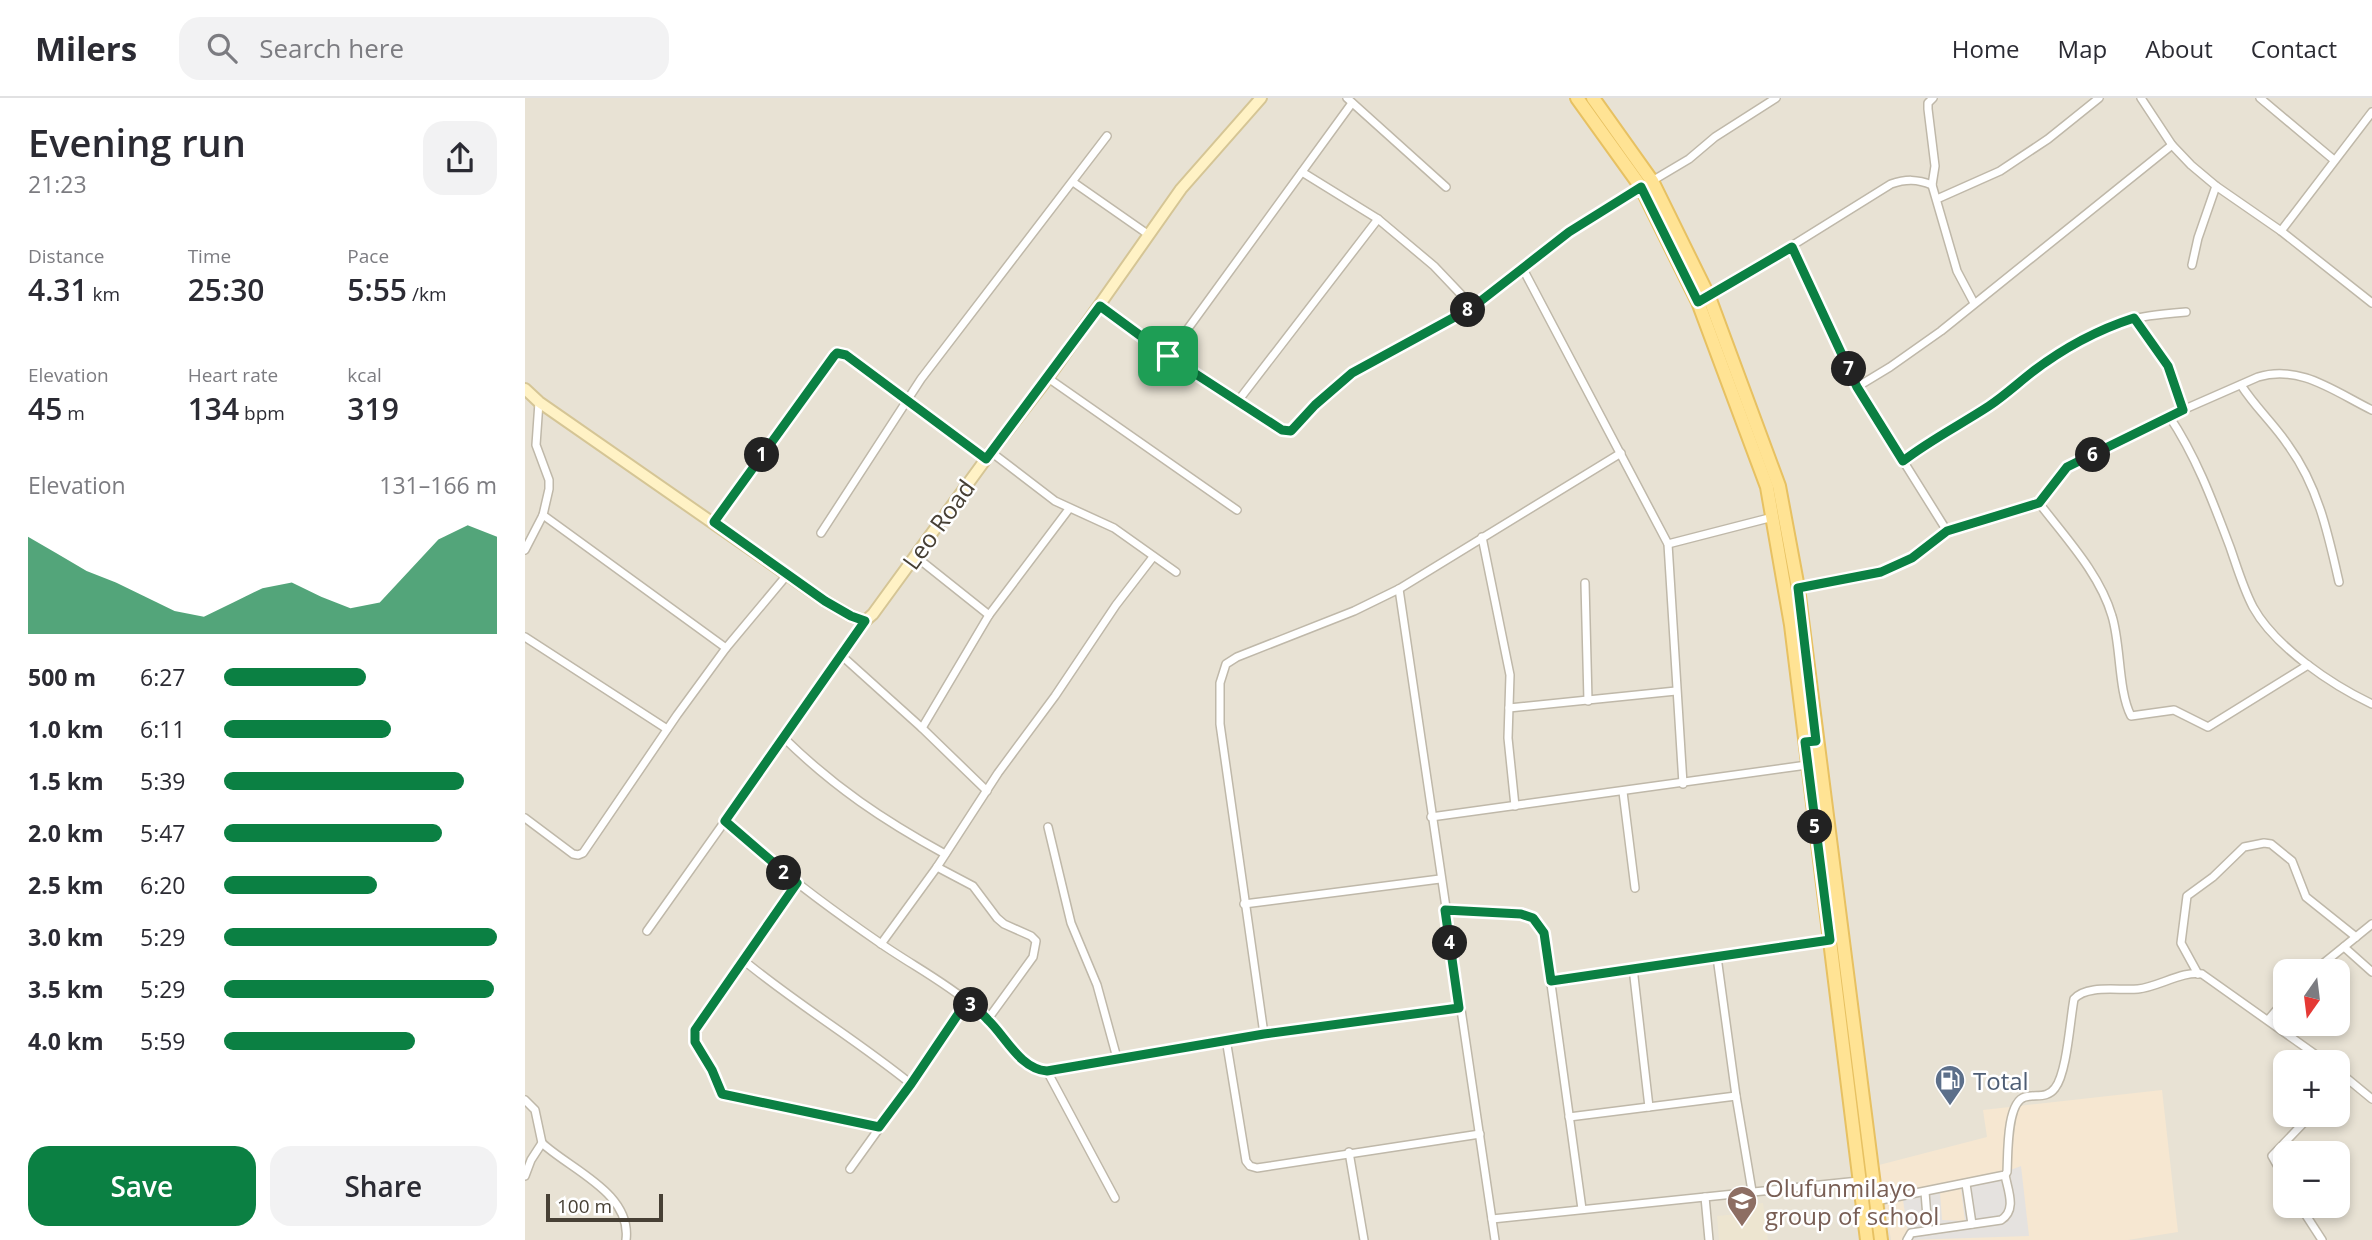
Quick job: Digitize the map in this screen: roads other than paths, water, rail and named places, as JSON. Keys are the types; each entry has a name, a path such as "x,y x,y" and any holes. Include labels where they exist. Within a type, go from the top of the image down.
{"main road":[{"path":"1577,98 1647,184"},
{"path":"1593,98 1647,184 1704,300 1779,486 1798,588 1810,741 1807,765 1830,940 1839,968 1867,1240"},
{"path":"1704,300 1760,464 1774,517 1810,741 1839,968 1881,1240"}],"street":[{"name":"Leo Road","path":"865,621 873,614 1100,306 1181,189 1261,98"},
{"path":"1100,306 1168,356 1282,430 1291,431 1315,405 1352,373 1473,307 1569,232 1681,165 1715,138 1776,98"},
{"path":"1933,98 1928,109 1935,166 1932,185 1957,271 1974,303"},
{"path":"1937,199 2000,172 2048,139 2099,98"},
{"path":"2141,98 2172,145 2216,186 2281,231 2371,302"},
{"path":"2260,98 2334,160"},
{"path":"1168,356 1302,172 1350,101 1446,187"},
{"path":"2281,231 2372,112"},
{"path":"821,533 907,401 1107,136"},
{"path":"1857,387 1912,352 2172,145"},
{"path":"1302,172 1378,219 1434,266 1473,307"},
{"path":"1704,300 1891,184 1920,180 1932,185"},
{"path":"1073,182 1149,235"},
{"path":"2192,265 2198,238 2216,186"},
{"path":"1238,401 1378,219"},
{"path":"1792,247 1857,387 1947,531"},
{"path":"1523,269 1668,544 1683,784"},
{"path":"1903,461 1992,404 2032,372 2074,344 2111,325 2134,318 2186,312"},
{"path":"2134,318 2168,366 2183,410"},
{"path":"714,522 837,353 846,355 907,401 1055,501 1098,519 1176,572"},
{"path":"1798,588 1881,572 1912,558 1947,531 2039,503 2067,467 2169,416 2273,372 2286,372 2312,380 2372,410"},
{"path":"1048,377 1237,510"},
{"path":"2241,385 2254,405 2287,443 2312,486 2326,523 2339,582"},
{"path":"525,389 539,402 787,575 851,616 865,621 647,931"},
{"path":"525,550 543,515 549,480 536,445 539,402"},
{"path":"2169,416 2191,450 2254,608 2264,623 2308,665 2343,691 2372,704"},
{"path":"1264,1034 1220,724 1220,683 1226,664 1237,657 1354,611 1399,589 1621,453"},
{"path":"2039,503 2084,562 2107,603 2115,629 2131,716 2173,710 2208,727 2308,665"},
{"path":"922,728 989,615 1069,509"},
{"path":"543,515 726,648"},
{"path":"1668,544 1774,517"},
{"path":"1482,537 1509,666 1508,738 1515,806"},
{"path":"915,556 989,615"},
{"path":"881,944 937,867 1116,605 1153,556"},
{"path":"525,818 573,853 583,853 726,648 787,575"},
{"path":"1585,583 1588,701"},
{"path":"1399,589 1495,1240"},
{"path":"525,637 667,729"},
{"path":"842,656 987,791"},
{"path":"1510,708 1676,691"},
{"path":"784,738 837,787 945,854"},
{"path":"1431,817 1807,765"},
{"path":"1623,792 1635,888"},
{"path":"725,821 797,883 881,944 967,1001 988,1019 1027,1063 1038,1070 1047,1071 1226,1039 1459,1008"},
{"path":"1048,827 1071,923 1097,985 1117,1058"},
{"path":"2309,1050 2198,974 2181,943 2188,894 2213,877 2244,847 2264,843 2278,848 2292,862 2306,897 2356,937"},
{"path":"937,867 972,886 997,918 1031,936 1035,941 1033,957 988,1019"},
{"path":"1244,904 1440,879"},
{"path":"797,883 742,959 695,1030 694,1038 722,1094 879,1127"},
{"path":"1445,910 1521,914 1533,918 1544,933 1581,1209"},
{"path":"2329,959 2372,924"},
{"path":"1551,981 1830,940"},
{"path":"2344,947 2372,972"},
{"path":"1717,957 1752,1191"},
{"path":"742,959 790,998 859,1044 911,1084"},
{"path":"1633,968 1649,1107"},
{"path":"1907,1240 1911,1233 2001,1220 2010,1213 2005,1175 2008,1142 2017,1104 2026,1097 2049,1094 2058,1085 2076,995 2094,990 2140,989 2189,974 2198,974"},
{"path":"850,1169 967,1001"},
{"path":"2268,1020 2273,1014"},
{"path":"1226,1039 1246,1161 1250,1166 1257,1168 1481,1134"},
{"path":"1047,1071 1115,1198"},
{"path":"2350,1080 2372,1099"},
{"path":"1569,1117 1736,1096"},
{"path":"525,1101 535,1110 542,1143 605,1191 613,1201 626,1219 626,1240"},
{"path":"2286,1141 2300,1127"},
{"path":"525,1177 531,1160 542,1143"},
{"path":"1349,1152 1364,1240"},
{"path":"1876,1201 2005,1175"},
{"path":"1492,1219 1859,1181"},
{"path":"1966,1184 1972,1224"},
{"path":"1925,1192 1928,1230"},
{"path":"1705,1197 1709,1240"},
{"path":"2308,1218 2322,1240"}],"place":[{"name":"Total","path":"1950,1107"},
{"name":"Olufunmilayo group of school","path":"1742,1228"}]}
